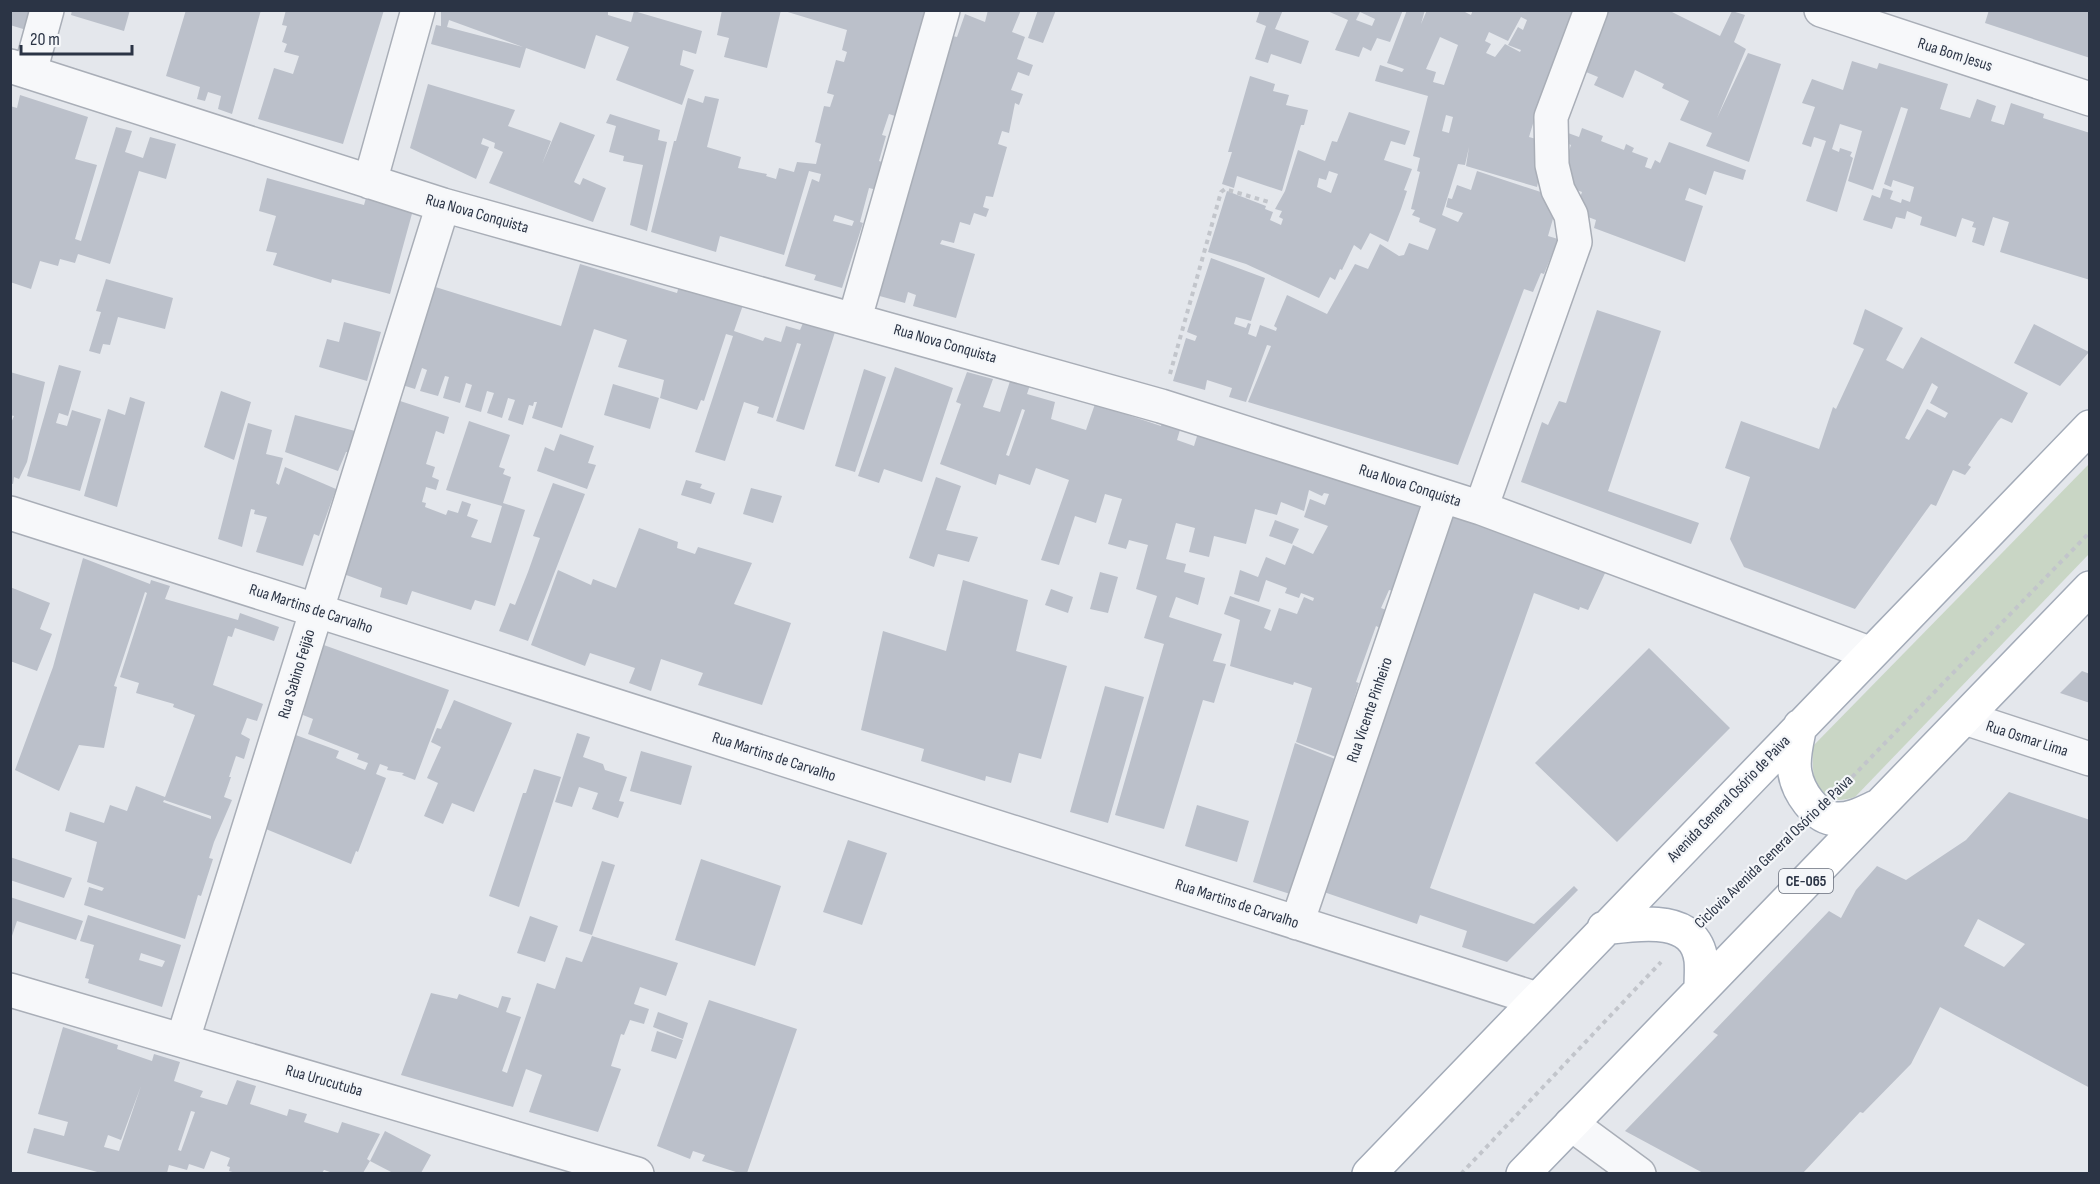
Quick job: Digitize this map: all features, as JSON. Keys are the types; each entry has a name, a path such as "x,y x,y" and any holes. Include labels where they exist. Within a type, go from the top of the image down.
{"main road":[{"name":"Avenida General Osório de Paiva","path":"1369,1173 1869,653 2090,427"},
{"name":"CE-065","path":"1523,1173 1701,988 2084,599"},
{"path":"1800,726 1795,753 1795,772 1807,800 1818,812 1834,819 1853,817 1879,806"},
{"path":"1604,928 1659,924 1674,926 1687,935 1697,947 1701,958 1701,988"}],"street":[{"path":"20,69 47,10"},
{"path":"370,182 418,10"},
{"path":"855,318 943,10"},
{"path":"1481,508 1575,242 1571,215 1558,190 1552,165 1551,117 1591,10"},
{"name":"Rua Bom Jesus","path":"1821,10 2090,99"},
{"name":"Rua Nova Conquista","path":"20,69 443,205 855,318 1161,406 1481,508 1869,653"},
{"name":"Rua Sabino Feijão","path":"183,1039 443,205"},
{"name":"Rua Vicente Pinheiro","path":"1297,923 1442,496"},
{"name":"Rua Martins de Carvalho","path":"10,513 1537,999"},
{"name":"Rua Osmar Lima","path":"1965,718 2090,759"},
{"name":"Rua Urucutuba","path":"10,990 637,1173"},
{"path":"1571,1124 1639,1173"}],"path":[{"path":"1161,406 1221,192 1225,189 1272,202"},
{"name":"Ciclovia Avenida General Osório de Paiva","path":"1461,1173 1687,935 1818,812 2090,532"}],"green space":[{"path":"2089,464 2089,554 1855,797 1841,800 1830,799 1823,795 1815,780 1813,746"}],"building":[{"path":"10,10 39,10 33,32 10,25"},
{"path":"72,10 130,10 124,31 71,15"},
{"path":"186,10 261,10 232,114 218,109 221,96 208,92 205,101 197,99 200,87 166,76"},
{"path":"286,10 384,10 343,144 258,119 274,68 293,74 299,56 284,52 287,44 282,42 287,26 282,25"},
{"path":"441,10 603,10 608,12 608,15 631,22 634,11 702,31 696,54 683,50 680,65 694,70 682,105 616,80 629,47 596,35 585,69 526,48 520,68 431,44 436,25 441,26","holes":["449,20 523,47 447,27"]},
{"path":"722,10 781,10 767,68 724,57 729,38 717,35"},
{"path":"781,10 931,10 898,117 889,114 882,135 886,136 879,161 885,163 877,190 869,188 860,222 863,223 842,288 814,280 816,275 785,266 812,179 819,182 821,174 809,171 784,255 720,236 716,252 651,232 674,141 676,141 688,98 703,103 705,96 719,99 707,147 741,157 738,168 767,174 766,176 776,179 779,168 794,172 797,162 816,164 821,144 815,142 824,106 830,107 834,95 827,93 836,60 844,62 847,52 842,50 847,30","holes":["835,215 854,221 852,226 833,221"]},
{"path":"988,10 1021,10 1012,32 1025,37 1017,59 1033,65 1029,76 1018,72 1011,90 1023,94 1019,105 1015,103 1009,133 1002,131 998,144 1007,147 993,197 986,196 983,207 989,209 986,217 974,213 970,225 960,222 954,243 942,240 940,244 975,254 956,318 913,306 916,295 908,292 905,303 876,295 953,36 957,37 965,14 985,22"},
{"path":"1038,10 1056,10 1043,43 1028,38"},
{"path":"1260,10 1283,10 1275,29 1309,41 1301,64 1271,54 1268,63 1255,59 1266,26 1256,22"},
{"path":"1325,10 1403,10 1390,42 1377,38 1371,51 1363,47 1359,57 1335,50 1348,20","holes":["1360,12 1375,19 1372,26 1356,20"]},
{"path":"1407,10 1425,10 1421,24 1427,10 1461,10 1471,15 1473,10 1581,10 1539,104 1529,137 1547,142 1537,187 1466,166 1469,147 1465,165 1458,164 1442,215 1458,222 1463,213 1446,207 1448,198 1452,199 1457,185 1471,190 1477,171 1559,198 1548,236 1558,239 1544,274 1541,273 1533,292 1524,289 1458,465 1248,402 1271,346 1267,345 1246,402 1229,397 1232,388 1207,380 1205,390 1173,381 1186,338 1195,341 1197,336 1187,332 1211,258 1265,278 1251,321 1236,317 1234,324 1246,328 1248,323 1251,324 1248,334 1256,337 1260,325 1276,331 1277,328 1274,326 1287,295 1327,314 1355,264 1368,269 1380,244 1399,256 1404,255 1409,243 1428,250 1436,229 1419,222 1420,218 1412,215 1415,210 1411,209 1420,172 1417,171 1420,158 1413,156 1428,96 1375,81 1380,65 1402,72 1404,69 1387,63","holes":["1521,17 1527,20 1523,30 1518,27 1508,45 1521,50 1520,52 1505,44 1495,57 1486,53 1491,44 1485,41 1489,32 1508,41","1440,37 1458,45 1444,85 1433,82 1436,72 1426,69","1446,115 1453,117 1449,133 1442,131"]},
{"path":"1595,10 1668,10 1720,36 1732,11 1745,15 1734,42 1746,49 1717,118 1748,53 1781,64 1749,162 1706,146 1712,133 1680,120 1689,101 1662,88 1664,84 1635,70 1623,98 1594,85 1598,77 1574,67"},
{"path":"1989,10 2090,10 2090,58 1985,23"},
{"path":"1852,61 1877,69 1879,63 1948,84 1940,109 1970,118 1977,99 1996,106 1991,121 2004,125 2011,103 2044,114 2043,118 2090,133 2090,280 2000,252 2009,222 1993,217 1984,246 1972,242 1976,228 1972,227 1974,222 1962,218 1956,237 1920,225 1922,217 1907,211 1905,219 1896,217 1892,229 1863,220 1872,195 1880,198 1883,188 1893,191 1890,199 1901,203 1902,199 1910,202 1914,187 1893,180 1891,187 1884,184 1908,109 1901,107 1873,190 1848,181 1862,131 1840,124 1832,149 1839,152 1840,148 1852,152 1850,156 1853,158 1837,212 1806,201 1826,141 1814,137 1811,147 1802,144 1815,107 1802,103 1812,79 1843,90"},
{"path":"1250,76 1275,84 1273,91 1289,95 1286,105 1308,110 1304,125 1301,125 1282,191 1237,176 1234,188 1222,184 1232,152 1228,152"},
{"path":"428,84 515,110 508,126 551,141 542,164 560,122 595,135 574,182 580,185 583,178 606,188 593,222 489,183 503,152 494,148 495,143 483,138 481,144 489,147 476,179 410,148"},
{"path":"20,95 88,117 75,159 97,165 75,239 81,241 116,127 132,131 125,152 143,158 150,137 176,144 166,179 139,171 110,264 78,254 75,263 60,259 58,266 40,261 31,289 10,282 10,106 17,108"},
{"path":"1349,112 1410,131 1405,145 1391,141 1384,160 1412,169 1404,190 1407,191 1388,242 1370,233 1361,250 1354,245 1342,270 1340,269 1335,280 1330,277 1319,298 1246,264 1208,252 1227,191 1266,206 1265,209 1273,212 1270,220 1281,225 1283,219 1279,217 1282,211 1275,209 1285,191 1298,150 1325,161 1332,141 1337,142","holes":["1329,171 1338,174 1331,193 1317,187 1319,178 1326,180"]},
{"path":"610,114 660,130 658,140 667,142 647,231 630,225 643,165 623,161 624,156 609,152 616,126 606,123"},
{"path":"1582,128 1603,136 1601,141 1624,150 1626,144 1634,148 1632,152 1648,158 1645,167 1651,169 1655,160 1660,163 1669,142 1746,170 1743,180 1714,171 1706,195 1689,188 1685,200 1703,206 1685,262 1594,228 1596,220 1575,212 1582,192 1563,185 1563,168 1571,145 1564,142 1568,133 1579,137"},
{"path":"267,178 364,205 366,198 413,210 390,294 332,279 331,283 273,265 277,253 266,251 276,216 259,211"},
{"path":"580,264 677,293 679,286 743,305 734,331 763,341 765,337 781,342 786,326 800,330 803,323 835,332 804,430 776,421 801,344 797,343 773,418 757,413 759,407 744,402 725,461 695,452 733,336 726,334 704,401 701,400 697,410 660,398 664,380 618,367 627,340 594,329 562,428 532,418 537,402 534,402 533,406 529,405 523,425 508,420 515,400 508,398 502,418 487,413 494,393 487,391 481,412 465,407 472,385 466,383 460,403 443,398 449,377 445,376 438,396 420,391 427,370 422,368 415,389 399,384 429,285 561,326"},
{"path":"106,279 173,298 165,329 118,317 110,345 103,344 100,354 89,351 101,312 96,311"},
{"path":"1865,309 1903,328 1886,360 1903,369 1921,337 2028,393 2012,423 2001,418 1998,421 1968,465 1971,467 1965,475 1953,470 1936,506 1931,504 1855,609 1744,567 1730,539 1750,477 1725,468 1741,421 1819,449 1833,407 1836,409 1864,349 1853,344","holes":["1932,383 1938,387 1930,403 1948,413 1945,418 1927,409 1909,440 1905,438"]},
{"path":"1597,310 1661,331 1608,491 1699,523 1691,544 1521,482 1542,422 1548,425 1559,401 1566,403"},
{"path":"344,322 381,332 367,381 319,367 327,339 339,342"},
{"path":"2034,324 2089,352 2060,386 2014,363"},
{"path":"59,365 81,371 68,416 59,413 56,423 67,426 72,410 101,419 80,491 27,476"},
{"path":"895,367 953,388 922,482 884,469 879,483 858,476"},
{"path":"864,369 886,377 855,472 835,466"},
{"path":"10,372 45,382 27,462 19,479 14,477 13,484 10,483 10,425 14,416 10,415"},
{"path":"967,372 993,379 983,407 1000,412 1012,375 1031,382 1027,394 1055,402 1051,419 1086,430 1095,404 1161,426 1163,418 1182,423 1177,440 1194,446 1198,433 1421,502 1413,528 1415,529 1393,591 1389,590 1381,608 1386,610 1380,628 1376,626 1356,682 1359,683 1336,757 1296,742 1312,688 1294,682 1293,685 1230,666 1240,620 1224,614 1230,596 1271,610 1264,628 1271,631 1279,608 1297,614 1304,597 1313,601 1314,598 1301,593 1299,598 1285,593 1287,588 1266,580 1259,602 1234,594 1240,570 1258,577 1266,557 1285,565 1293,545 1313,554 1328,526 1304,517 1310,499 1325,505 1329,494 1324,493 1322,496 1309,490 1304,511 1281,502 1277,515 1255,509 1246,544 1214,536 1209,557 1189,552 1195,528 1176,523 1166,559 1186,564 1184,572 1205,578 1198,605 1176,597 1169,617 1222,634 1213,661 1226,664 1214,703 1203,700 1164,829 1115,815 1164,644 1144,638 1157,596 1136,589 1148,545 1129,540 1126,549 1108,544 1122,499 1105,494 1096,523 1075,516 1059,565 1041,560 1069,480 1036,468 1030,485 999,474 996,485 940,464 961,404 956,402","holes":["1022,409 1025,410 1009,456 1006,455"]},
{"path":"613,384 659,398 650,429 604,415"},
{"path":"221,391 251,402 234,460 204,447"},
{"path":"130,397 145,402 117,507 84,496 108,409 125,415"},
{"path":"394,399 449,417 444,434 436,431 426,464 435,467 432,477 439,480 436,490 426,487 422,502 426,503 425,507 446,515 448,510 458,513 462,501 471,504 467,516 478,520 471,537 491,543 502,506 446,490 469,421 510,435 499,467 505,469 503,474 511,477 503,503 525,510 495,606 475,600 471,610 412,591 407,605 380,597 382,588 338,572"},
{"path":"295,415 355,431 349,452 346,452 338,471 285,452"},
{"path":"248,423 272,430 266,454 283,458 276,483 279,485 285,467 336,489 319,536 314,534 303,566 256,552 267,517 254,514 255,510 251,509 242,547 218,539"},
{"path":"560,434 594,446 588,463 596,465 587,489 537,471 545,447 554,451"},
{"path":"936,477 961,486 946,530 978,537 969,562 938,554 934,567 909,558"},
{"path":"686,480 702,484 700,488 715,493 711,504 681,495"},
{"path":"553,483 585,494 528,641 499,631 510,603 515,605 528,572 540,538 533,536"},
{"path":"751,488 782,496 773,523 743,514"},
{"path":"1450,514 1606,571 1588,610 1580,607 1579,610 1534,593 1430,888 1534,924 1574,886 1578,890 1507,962 1462,947 1467,931 1420,915 1417,924 1318,890"},
{"path":"1275,520 1299,529 1292,544 1269,536"},
{"path":"639,528 678,542 677,548 695,554 698,547 752,563 734,604 791,623 762,705 698,685 703,673 661,659 651,691 629,683 635,668 590,653 585,666 531,645 558,570 591,585 593,579 616,588"},
{"path":"83,558 150,584 151,580 170,586 165,599 238,620 240,613 279,627 274,641 235,628 232,637 228,636 213,685 263,704 257,721 247,718 241,734 250,739 244,759 236,756 229,777 231,777 224,797 232,800 214,842 209,858 213,859 201,896 198,895 185,939 84,905 89,887 102,891 104,888 87,882 97,842 65,831 70,812 104,823 110,805 127,811 136,786 165,797 195,715 173,707 174,704 136,693 139,683 120,677 147,593 145,592 114,686 117,687 104,748 79,745 59,791 15,770 53,667","holes":["164,800 211,816 211,819 163,802"]},
{"path":"1100,572 1118,577 1108,613 1090,609"},
{"path":"963,580 1028,600 1016,651 1067,666 1041,759 1019,753 1011,783 986,776 985,781 921,761 924,749 861,730 883,631 946,651"},
{"path":"10,587 50,603 40,629 52,634 37,671 10,661"},
{"path":"1051,589 1073,597 1068,613 1045,605"},
{"path":"321,644 449,690 415,780 402,775 404,773 387,770 388,767 380,764 376,774 386,778 358,852 356,851 351,864 261,827 293,734 339,751 336,758 365,770 368,763 357,759 359,754 308,734 313,719 303,715 305,707 301,705"},
{"path":"1649,648 1730,728 1617,842 1535,763"},
{"path":"2082,671 2090,674 2090,703 2060,693"},
{"path":"1105,686 1144,697 1108,823 1070,812"},
{"path":"454,700 512,723 474,812 452,803 443,824 424,816 438,783 427,778 441,747 431,742 437,728 441,729"},
{"path":"577,733 590,737 583,757 603,764 605,770 627,777 619,801 624,802 618,818 592,809 598,793 579,787 572,807 555,802"},
{"path":"1295,743 1335,759 1290,894 1253,882"},
{"path":"641,751 692,766 681,805 630,791"},
{"path":"534,769 561,777 519,907 489,896 523,793 526,793"},
{"path":"2009,792 2090,820 2090,1088 1940,1007 1911,1064 1863,1113 1860,1112 1803,1173 1703,1173 1625,1131 1718,1035 1713,1032 1829,911 1841,918 1856,890 1877,866 1906,880 1966,840","holes":["1978,919 2025,944 2004,967 1964,946"]},
{"path":"1197,805 1249,821 1237,862 1185,846"},
{"path":"848,840 887,853 862,925 823,912"},
{"path":"10,857 72,878 64,898 10,880"},
{"path":"701,859 781,886 755,966 675,940"},
{"path":"602,861 615,865 592,935 579,931"},
{"path":"10,897 83,921 76,940 17,921 10,942"},
{"path":"88,915 181,945 162,1007 88,983 89,979 85,978 94,945 80,941","holes":["141,953 165,961 162,967 139,960"]},
{"path":"530,916 558,926 545,962 517,953"},
{"path":"592,936 678,963 666,996 640,987 634,1004 649,1009 644,1024 630,1020 624,1035 621,1034 611,1066 621,1069 598,1132 529,1112 542,1075 526,1069 513,1107 401,1075 431,993 457,999 459,994 498,1008 502,996 511,998 506,1012 521,1017 502,1071 507,1073 537,983 555,989 566,957 582,962"},
{"path":"709,1000 797,1029 747,1173 739,1173 702,1161 705,1155 693,1151 690,1159 657,1146"},
{"path":"658,1012 688,1023 683,1039 653,1027"},
{"path":"63,1027 118,1045 117,1049 152,1061 154,1054 180,1062 174,1081 203,1091 200,1097 227,1105 237,1080 256,1086 250,1104 287,1116 289,1109 307,1114 304,1122 338,1133 342,1122 380,1134 367,1159 370,1161 363,1173 333,1173 324,1170 322,1173 236,1173 229,1171 230,1167 227,1166 230,1158 211,1151 204,1169 189,1164 187,1170 169,1165 167,1173 101,1173 27,1153 34,1128 64,1136 68,1122 38,1114","holes":["141,1086 119,1151 104,1147 108,1135 121,1140","191,1111 195,1112 181,1151 178,1150"]},
{"path":"657,1031 683,1040 676,1059 651,1051"},
{"path":"385,1131 431,1155 421,1173 393,1173 370,1161"}]}
